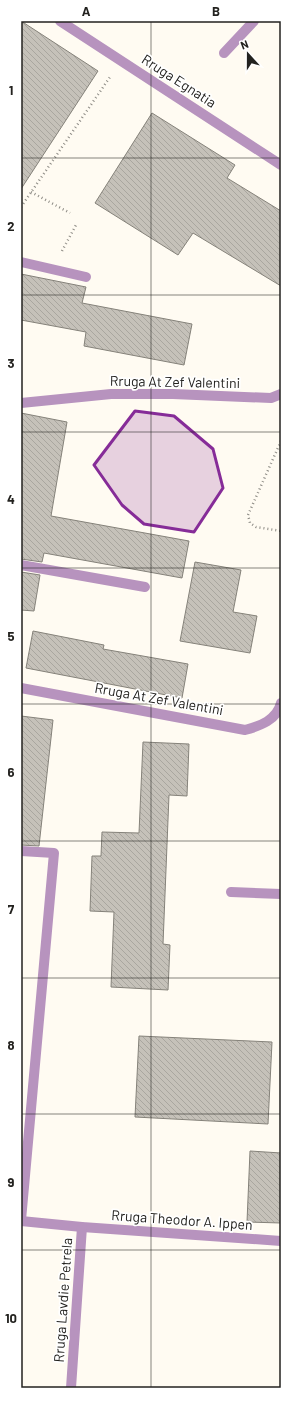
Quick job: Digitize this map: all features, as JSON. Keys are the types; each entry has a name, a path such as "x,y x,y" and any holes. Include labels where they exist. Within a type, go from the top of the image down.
{"street":[{"name":"Rruga Egnatia","path":"60,21 281,165"},
{"path":"224,53 254,21"},
{"path":"21,262 86,277"},
{"name":"Rruga At Zef Valentini","path":"21,403 111,394 173,394 271,398 281,394"},
{"path":"21,566 145,587"},
{"name":"Rruga At Zef Valentini","path":"21,688 245,730 261,726 272,718 280,707 281,703"},
{"name":"Rruga Lavdie Petrela","path":"21,851 54,853 21,1220 82,1227 71,1388"},
{"path":"231,892 281,894"},
{"name":"Rruga Theodor A. Ippen","path":"82,1227 281,1241"}],"path":[{"path":"21,207 121,60"},
{"path":"31,192 70,213"},
{"path":"64,248 76,225"},
{"path":"281,441 248,515 250,523 256,526 281,531"}],"highlighted area":[{"path":"135,411 174,416 213,449 223,488 194,532 144,524 122,505 94,465"}],"building":[{"path":"21,21 98,71 21,189"},
{"path":"152,113 235,165 227,178 281,211 281,286 193,233 178,255 95,203"},
{"path":"21,274 86,287 82,303 192,324 184,365 84,346 86,332 21,320"},
{"path":"21,413 67,422 51,516 189,541 182,578 44,553 42,562 21,559"},
{"path":"195,562 241,570 233,612 257,616 250,653 180,641"},
{"path":"21,572 40,575 34,611 21,610"},
{"path":"33,631 104,645 103,649 188,664 182,698 26,668"},
{"path":"21,716 53,720 39,846 21,845"},
{"path":"143,742 189,744 187,796 169,795 163,944 170,945 168,990 111,987 114,912 90,911 92,856 101,856 102,832 139,833"},
{"path":"139,1036 272,1042 268,1124 135,1117"},
{"path":"250,1151 281,1153 281,1223 247,1222"}]}
